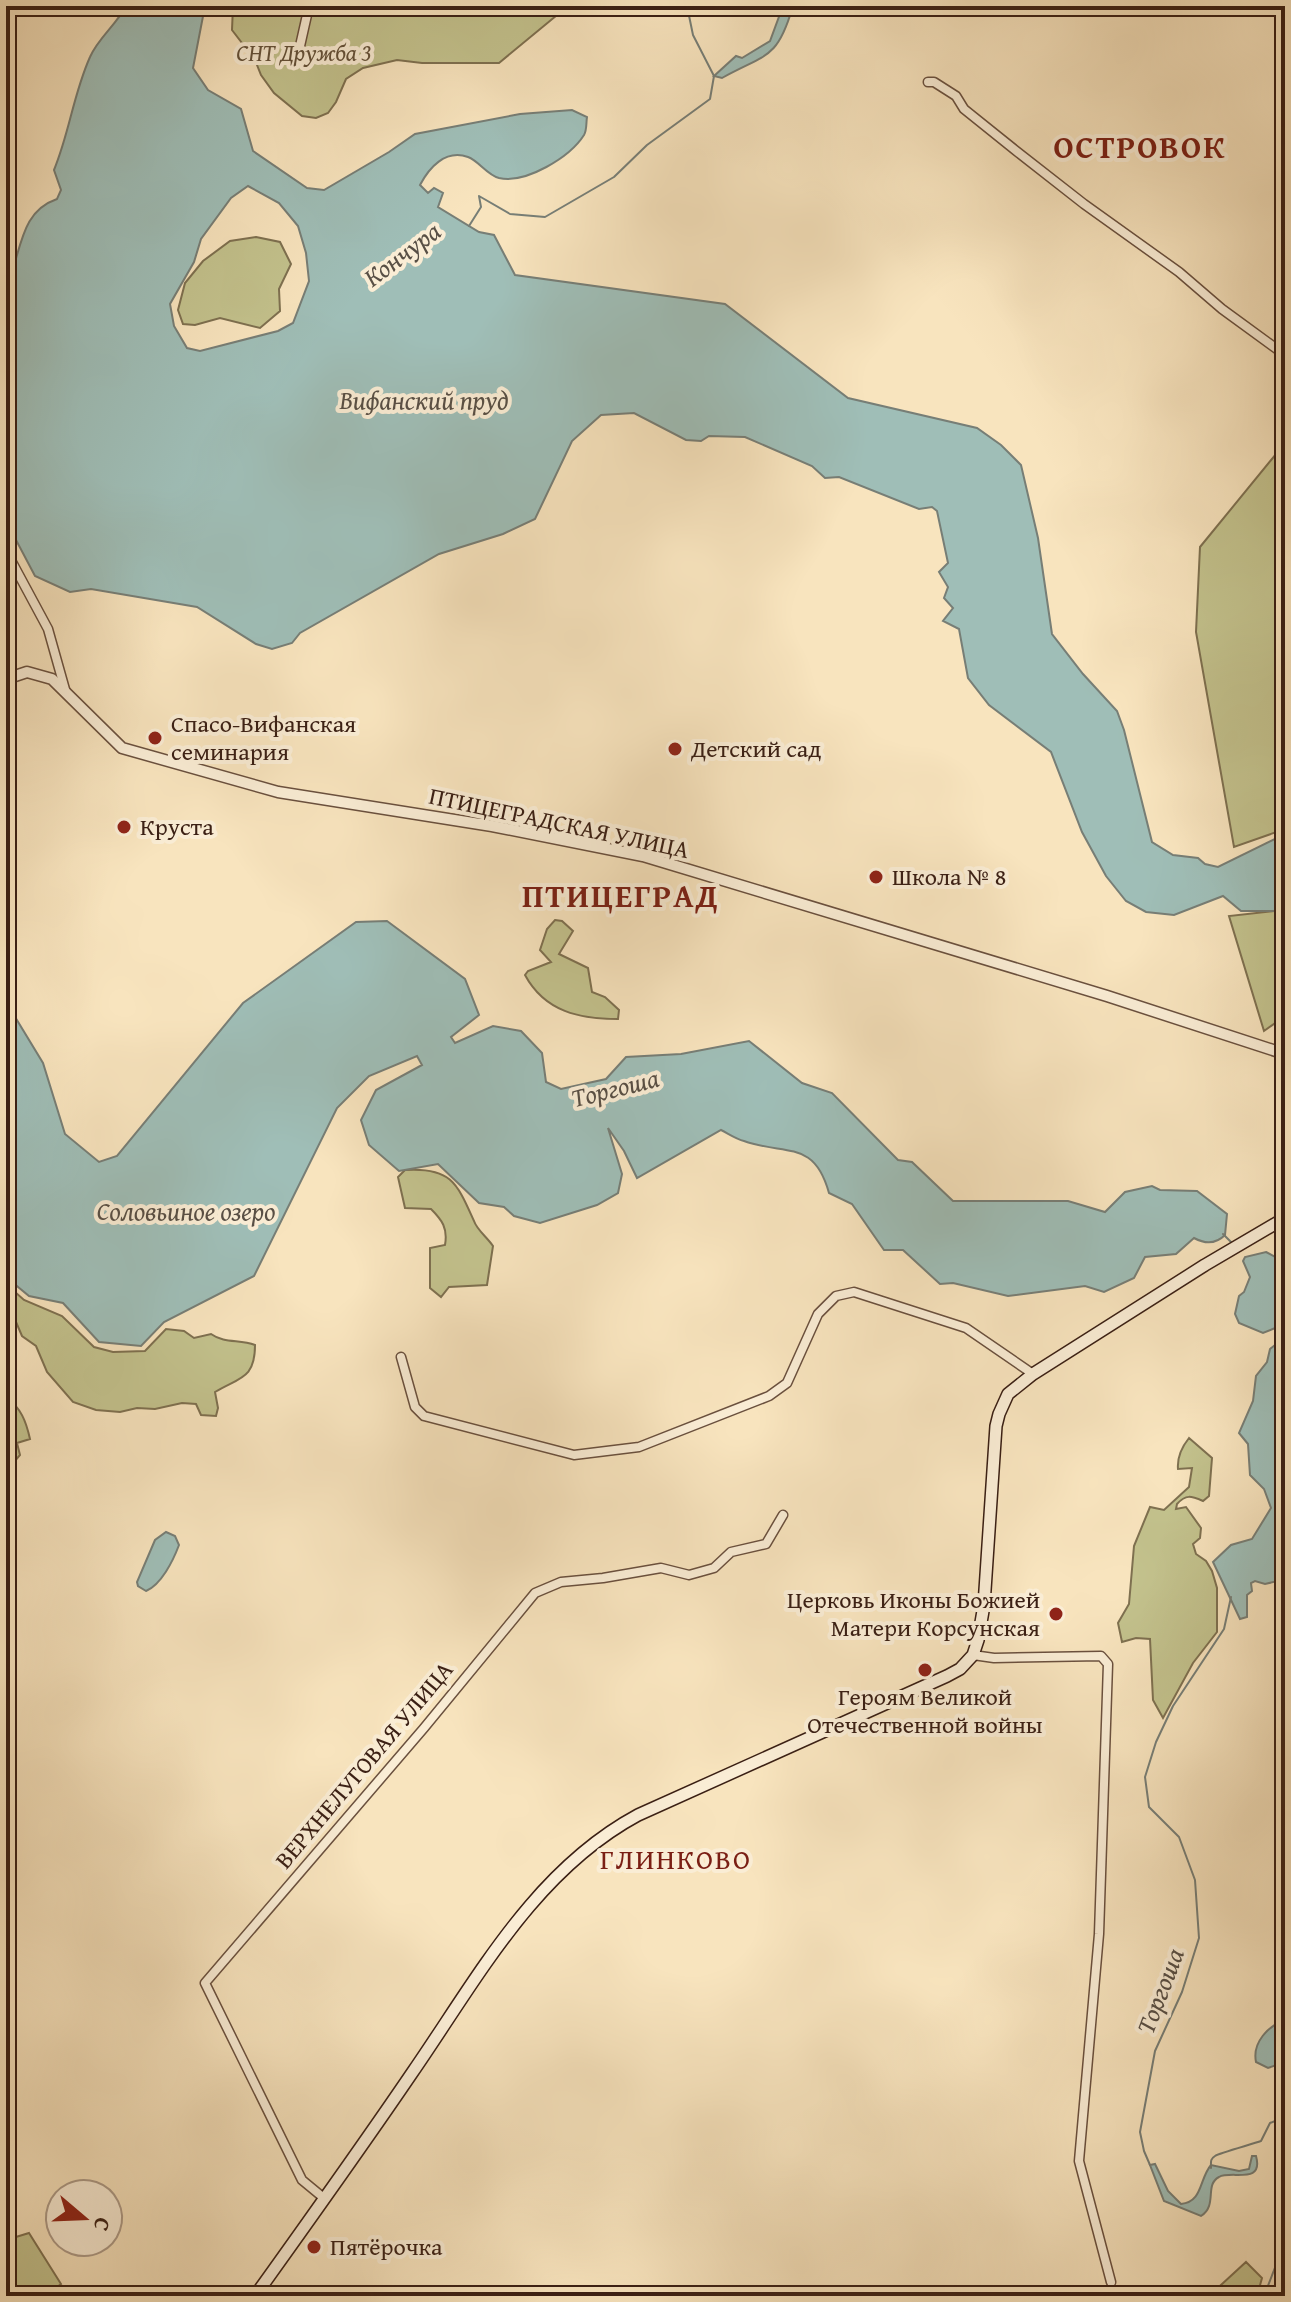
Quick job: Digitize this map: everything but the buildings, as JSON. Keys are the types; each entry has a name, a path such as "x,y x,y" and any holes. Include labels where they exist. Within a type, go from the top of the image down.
{"main road":[{"path":"255,2296 512,1927 570,1865 638,1815 947,1676 960,1669 973,1655 984,1605 996,1426 1008,1394 1033,1374 1285,1218"}],"street":[{"path":"300,46 309,6"},
{"path":"928,82 934,82 956,96 964,109 1015,150 1285,355"},
{"path":"6,551 48,629 66,694"},
{"name":"ПТИЦЕГРАДСКАЯ УЛИЦА","path":"6,679 27,672 52,679 122,748 278,792 492,826 643,856 1107,996 1285,1054"},
{"path":"401,1357 415,1407 424,1416 574,1455 639,1447 769,1396 787,1383 818,1314 836,1296 854,1292 966,1328 1033,1374"},
{"name":"ВЕРХНЕЛУГОВАЯ УЛИЦА","path":"325,2199 302,2180 205,1983 535,1593 561,1582 661,1568 689,1575 714,1568 731,1552 766,1544 783,1515"},
{"path":"973,1655 994,1658 1101,1656 1108,1664 1099,1934 1079,2161 1111,2282"}],"green space":[{"name":"СНТ Дружба 3","path":"233,6 568,6 499,63 397,60 363,68 346,79 328,113 316,118 302,116 274,93 255,60 232,30"},
{"path":"256,237 280,242 291,264 279,289 280,311 260,328 220,318 195,325 183,324 178,310 185,283 203,261 230,241"},
{"path":"1285,443 1285,829 1234,847 1196,632 1200,547"},
{"path":"1285,904 1285,1016 1264,1031 1229,916 1274,911"},
{"path":"555,920 562,921 573,931 559,954 588,968 592,992 605,997 619,1010 618,1019 565,1011 533,988 525,975 551,962 540,950 547,929"},
{"path":"405,1170 433,1171 457,1187 475,1224 493,1246 487,1285 449,1287 441,1297 430,1288 430,1248 445,1245 445,1229 431,1209 405,1208 398,1177"},
{"path":"6,1284 24,1300 62,1316 94,1347 113,1352 145,1351 166,1329 184,1331 194,1338 211,1334 255,1345 252,1365 244,1376 215,1392 216,1416 201,1415 196,1404 182,1403 120,1412 96,1410 73,1402 47,1372 36,1346 22,1336 16,1322 15,1303 6,1292"},
{"path":"6,1397 22,1415 30,1439 17,1443 20,1455 9,1468 6,1467"},
{"path":"1189,1438 1212,1458 1209,1496 1203,1501 1186,1497 1177,1504 1176,1509 1186,1507 1201,1528 1200,1538 1193,1544 1196,1554 1206,1561 1212,1571 1217,1588 1217,1632 1193,1663 1163,1718 1153,1700 1150,1639 1136,1638 1122,1642 1118,1623 1129,1604 1134,1546 1150,1507 1164,1510 1189,1487 1192,1468 1178,1469 1178,1465 1180,1453"},
{"path":"29,2233 61,2284 46,2296 6,2296 6,2240"},
{"path":"1246,2262 1262,2278 1257,2296 1209,2296"}],"water":[{"name":"Вифанский пруд","path":"126,6 205,6 193,68 208,90 241,109 253,151 307,188 324,190 415,134 520,114 572,110 587,117 585,133 569,152 534,173 510,179 499,178 460,155 439,162 420,185 428,193 434,188 443,193 438,207 479,232 494,235 515,275 725,304 848,398 977,428 1001,445 1021,465 1038,538 1052,634 1117,711 1152,842 1173,855 1198,858 1205,864 1218,867 1285,834 1285,904 1274,911 1241,911 1223,896 1174,915 1146,912 1126,901 1106,876 1082,832 1051,752 989,705 968,678 959,629 943,621 953,608 944,598 948,587 939,572 948,563 937,511 932,507 919,509 839,477 825,478 812,466 745,437 709,436 701,441 686,440 634,413 601,415 572,441 535,519 503,534 439,554 300,633 292,643 272,649 256,644 197,607 91,589 70,592 35,576 6,521 6,265 15,262 24,232 33,216 47,203 57,199 61,190 54,170 84,71 93,50","holes":["248,186 279,203 298,226 306,253 309,281 293,323 278,331 200,351 187,348 174,326 170,304 194,262 201,239 231,198"]},
{"path":"792,9 781,38 768,54 722,78 714,76 736,56 742,58 770,41 780,14"},
{"name":"Соловьиное озеро","path":"387,921 465,979 479,1015 451,1037 455,1043 493,1026 521,1031 542,1053 546,1082 561,1089 606,1079 626,1057 681,1054 749,1041 802,1083 832,1093 898,1160 912,1162 953,1201 1068,1201 1105,1212 1125,1192 1152,1186 1160,1190 1197,1191 1227,1214 1225,1235 1210,1242 1194,1238 1176,1254 1145,1257 1134,1278 1104,1292 1085,1286 1008,1296 953,1283 940,1284 903,1250 884,1250 852,1204 829,1193 815,1164 797,1152 744,1141 721,1130 637,1178 608,1128 622,1174 618,1193 597,1205 540,1223 514,1216 504,1207 479,1203 438,1164 399,1171 369,1145 361,1120 376,1090 422,1065 417,1056 369,1076 337,1108 254,1276 164,1322 141,1346 99,1342 63,1303 29,1296 6,1277 6,1002 43,1063 65,1134 99,1162 117,1156 243,1003 356,922"},
{"path":"1266,1252 1285,1262 1285,1324 1263,1333 1239,1323 1235,1314 1239,1296 1250,1277 1243,1261 1245,1257"},
{"path":"1285,1337 1285,1546 1278,1581 1251,1583 1252,1591 1247,1595 1247,1617 1240,1619 1213,1562 1231,1545 1252,1539 1271,1508 1264,1489 1250,1475 1248,1444 1239,1433 1253,1401 1256,1376 1267,1362 1270,1349"},
{"path":"166,1532 175,1536 179,1545 161,1578 146,1591 137,1582 155,1540"},
{"path":"1285,2019 1285,2062 1268,2068 1256,2062 1256,2048 1263,2036"},
{"path":"1252,2156 1256,2156 1257,2165 1251,2174 1224,2175 1215,2181 1209,2206 1201,2216 1164,2201 1150,2165 1155,2164 1168,2191 1181,2204 1197,2194 1211,2165 1239,2171 1249,2169"}],"waterway":[{"name":"Кончура","path":"469,226 481,207 479,196 510,214 545,217 614,177 647,145 710,99 714,76 693,35 687,6"},
{"name":"Торгоша","path":"1223,1234 1232,1243"},
{"name":"Торгоша","path":"1150,2165 1140,2132 1155,2051 1182,1992 1199,1938 1195,1880 1179,1837 1149,1807 1145,1777 1156,1742 1173,1706 1224,1629 1231,1597"},
{"name":"Торгоша","path":"1211,2168 1215,2156 1261,2141 1270,2123 1285,2117"},
{"name":"Торгоша","path":"1264,2296 1285,2242"}],"place":[{"name":"Спасо-Вифанская семинария","path":"155,738"},
{"name":"Детский сад","path":"675,749"},
{"name":"Круста","path":"124,827"},
{"name":"Школа № 8","path":"876,877"},
{"name":"Церковь Иконы Божией Матери Корсунская","path":"1056,1614"},
{"name":"Героям Великой Отечественной войны","path":"925,1670"},
{"name":"Пятёрочка","path":"314,2247"}],"district":[{"name":"ОСТРОВОК","path":"1140,147"},
{"name":"ПТИЦЕГРАД","path":"621,896"},
{"name":"ГЛИНКОВО","path":"676,1859"}]}
